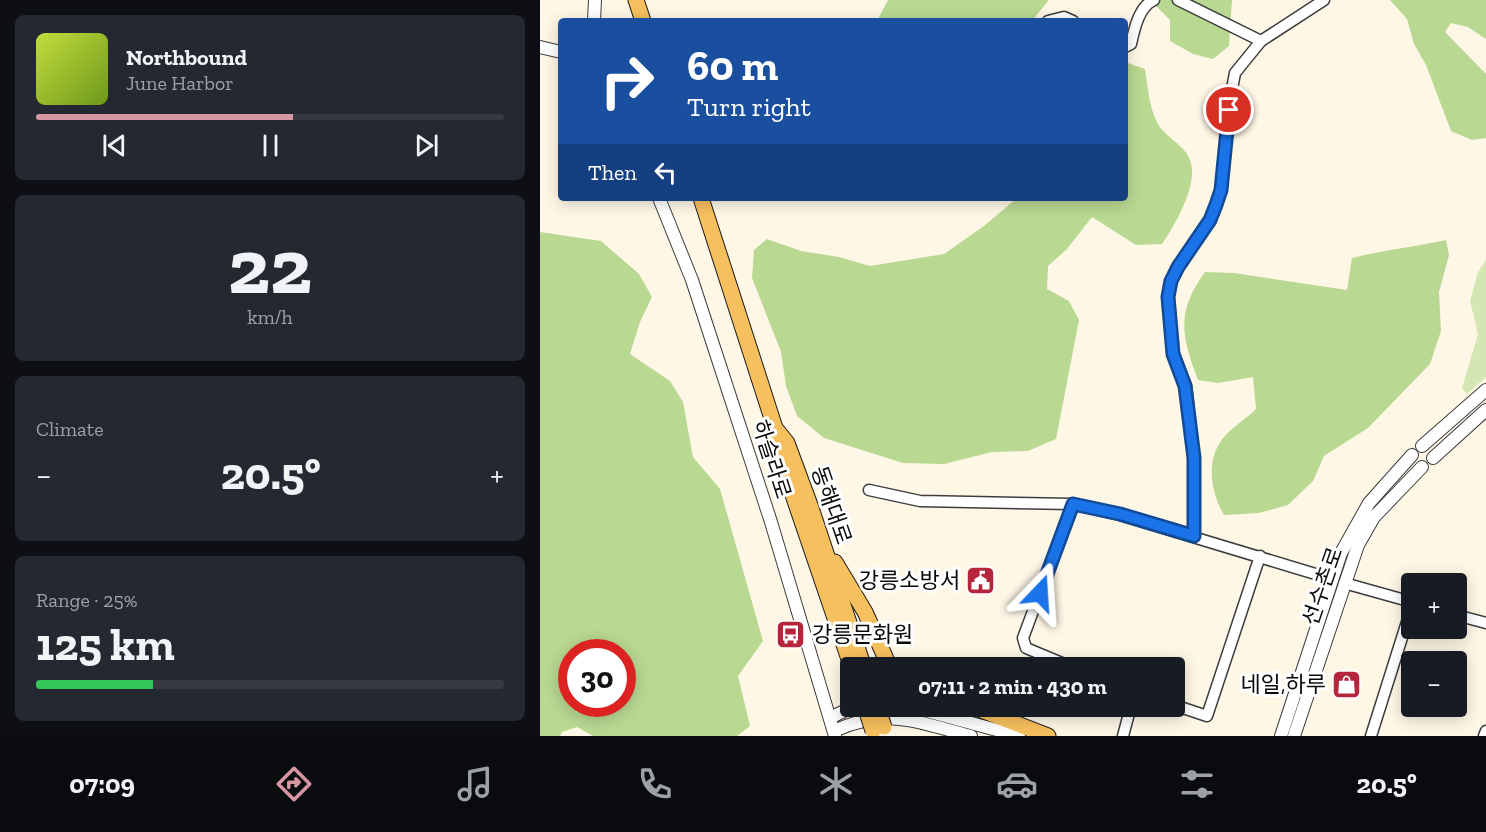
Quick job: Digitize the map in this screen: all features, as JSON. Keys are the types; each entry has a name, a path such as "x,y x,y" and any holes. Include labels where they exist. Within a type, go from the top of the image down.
{"main road":[{"path":"636,0 642,18"},
{"name":"동해대로","path":"702,201 775,428 776,445 848,657"},
{"name":"동해대로","path":"775,428 787,443 860,657"},
{"path":"819,536 865,612 886,657"},
{"path":"871,717 880,732"},
{"path":"878,717 880,732"},
{"path":"999,717 1048,736"}],"street":[{"path":"594,18 595,0"},
{"path":"1128,46 1131,44 1141,13 1149,2 1154,0"},
{"path":"1178,0 1261,41"},
{"path":"1194,536 1194,458 1185,386 1173,354 1168,297 1171,281 1210,220 1221,190 1235,73 1261,41 1324,0"},
{"path":"540,46 558,51"},
{"name":"하슬라로","path":"659,201 692,280 771,522 834,733"},
{"path":"1486,390 1422,446 1415,449 1412,455 1414,463 1422,467 1428,465 1486,410"},
{"path":"1422,446 1430,449 1433,458"},
{"name":"선수촌로","path":"1281,736 1341,553 1369,503 1412,455"},
{"name":"선수촌로","path":"1294,736 1358,545 1374,517 1422,467"},
{"name":"선수촌로","path":"869,490 920,501 1073,504 1120,514 1332,579"},
{"path":"1048,657 1026,648 1023,638 1073,504"},
{"path":"1185,709 1208,716 1260,556"},
{"path":"1332,579 1401,601"},
{"path":"1467,618 1486,623"},
{"path":"1371,736 1401,639"},
{"path":"830,718 840,713"},
{"path":"834,733 857,721 883,717 905,718 971,736"},
{"path":"949,717 1019,736"},
{"path":"1122,736 1128,717"},
{"path":"1485,736 1486,731"}],"green space":[{"path":"888,0 1049,0 1034,18 879,18"},
{"path":"1150,0 1232,0 1229,46 1213,59 1193,54 1170,41 1170,20"},
{"path":"1390,0 1486,0 1486,39 1468,27 1451,23 1445,32 1486,74 1486,138 1472,140 1451,131 1426,65 1414,44 1407,19"},
{"path":"1128,63 1145,69 1155,118 1161,129 1186,153 1192,168 1192,178 1185,202 1162,244 1136,245 1092,217 1067,249 1048,266 1047,289 1069,301 1079,320 1056,439 1028,451 992,452 944,464 903,463 824,438 797,416 786,386 781,352 752,278 754,250 767,239 801,251 839,257 870,266 944,254 984,226 1013,201 1128,201"},
{"path":"540,232 601,241 639,274 652,297 640,322 630,354 670,381 683,402 693,457 720,489 763,641 738,676 750,726 737,736 593,736 577,727 562,732 560,736 540,736"},
{"path":"1446,240 1449,255 1439,292 1441,331 1430,364 1368,428 1324,456 1313,481 1288,505 1259,513 1224,515 1216,498 1212,480 1215,453 1226,435 1256,409 1253,377 1218,383 1198,380 1188,350 1184,324 1189,299 1205,272 1234,273 1347,290 1352,258"},
{"path":"1486,260 1486,377 1467,394 1462,388 1478,334 1470,301 1478,272"}],"place":[{"name":"강릉소방서","path":"981,580"},
{"name":"강릉문화원","path":"791,634"},
{"name":"네일,하루","path":"1347,684"}],"route":[{"path":"1040,593 1073,504 1120,514 1194,536 1194,458 1185,386 1173,354 1168,297 1171,281 1210,220 1221,190 1229,110"}]}
